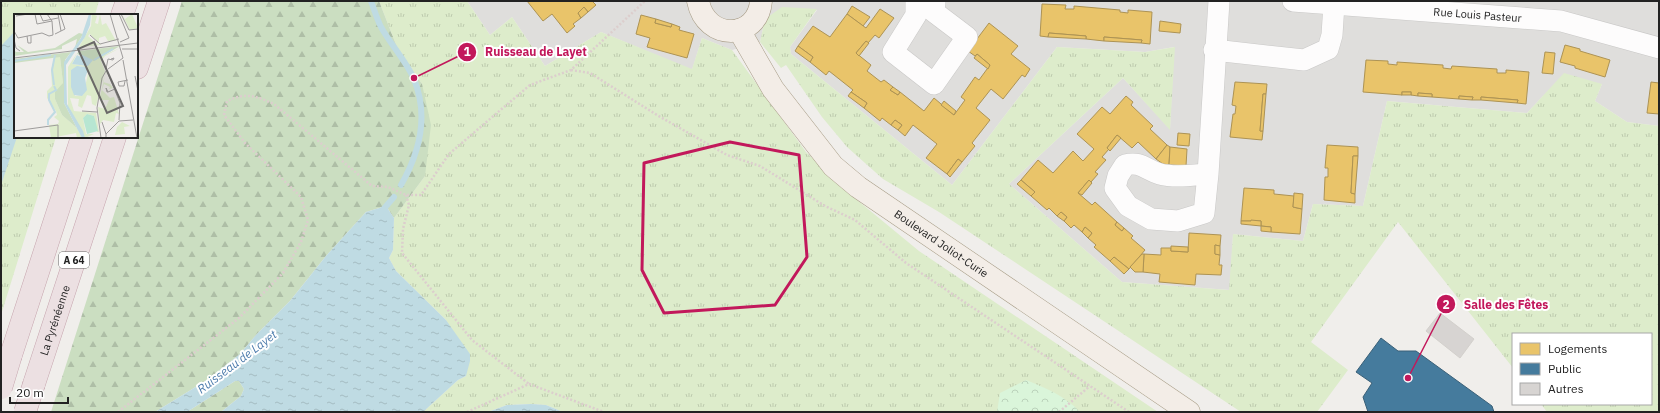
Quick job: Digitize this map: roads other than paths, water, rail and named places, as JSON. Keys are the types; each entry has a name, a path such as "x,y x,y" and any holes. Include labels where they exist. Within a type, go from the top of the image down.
{"highway":[{"path":"122,14 127,1"},
{"path":"138,65 159,1"},
{"name":"A 64","path":"1,388 82,138"},
{"name":"La Pyrénéenne","path":"25,412 115,138"}],"main road":[{"path":"698,1 704,18 711,25 720,30 730,31 739,30 754,20 759,12 761,1"},
{"name":"Boulevard Joliot-Curie","path":"739,30 773,89 833,166 858,188 1189,412"}],"street":[{"path":"916,1 916,15 893,52 934,84 967,37 934,12 935,1"},
{"path":"1208,174 1218,1"},
{"name":"Rue Louis Pasteur","path":"1293,1 1561,21 1659,48"},
{"path":"1214,50 1304,60 1328,49 1332,35 1334,4"}],"water":[{"path":"14,32 14,138 17,138 1,185 1,46"},
{"path":"386,206 394,218 393,250 389,258 396,271 446,320 470,354 470,361 466,376 458,380 423,412 221,412 241,396 244,389 239,381 235,381 187,412 155,412 207,380 240,354 256,335 290,301 326,256 366,212"},
{"path":"507,405 546,405 563,412 488,412"}],"waterway":[{"name":"Ruisseau de Layet","path":"371,1 381,27 407,66 419,93 421,107 420,134 413,160 401,185"},
{"name":"Ruisseau de Layet","path":"381,212 394,197"}],"place":[{"name":"Ruisseau de Layet","path":"414,78"},
{"name":"Salle des Fêtes","path":"1408,378"}]}
